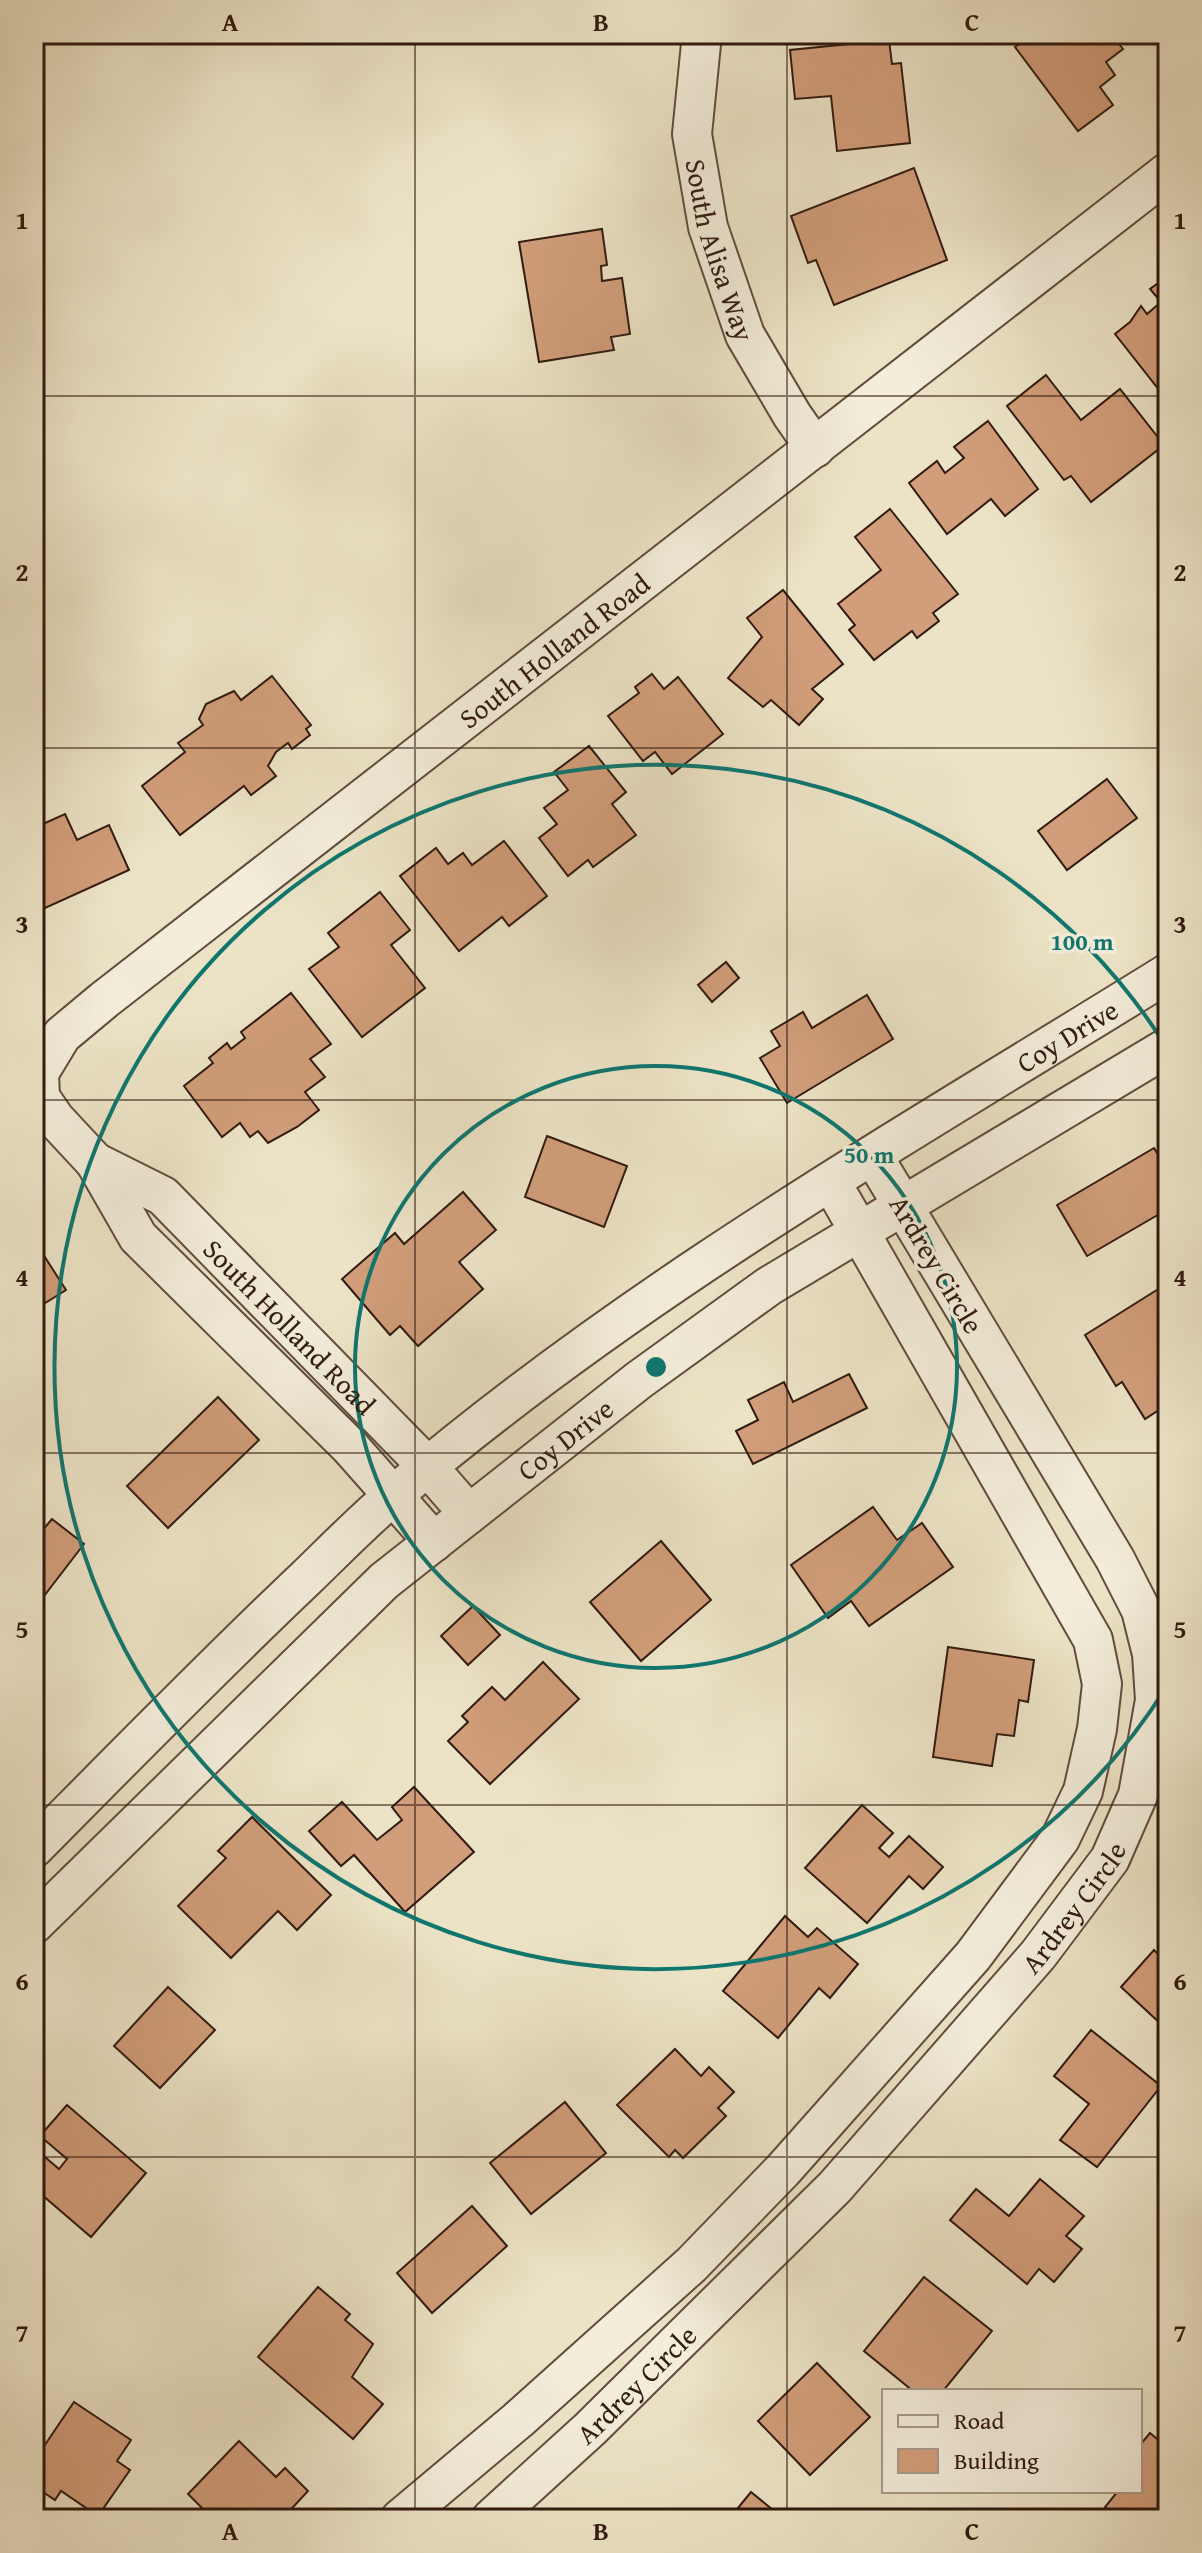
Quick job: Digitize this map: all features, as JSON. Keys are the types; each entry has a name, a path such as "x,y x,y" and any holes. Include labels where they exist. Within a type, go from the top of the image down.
{"street":[{"name":"South Alisa Way","path":"702,34 692,134 708,227 745,335 815,448"},
{"name":"South Holland Road","path":"434,1542 350,1447 138,1237 95,1162 55,1119 40,1097 39,1073 62,1035 141,970 1168,172"},
{"name":"Coy Drive","path":"34,1848 241,1640 394,1495 498,1411 669,1286 1168,973"},
{"name":"Coy Drive","path":"34,1924 384,1581 639,1380 769,1286 1168,1047"},
{"name":"Ardrey Circle","path":"491,2519 590,2429 835,2187 1038,1955 1110,1859 1138,1795 1155,1700 1152,1654 1141,1610 1115,1559 873,1156"},
{"name":"South Holland Road","path":"95,1162 163,1196 428,1467 469,1514"},
{"name":"Ardrey Circle","path":"400,2519 518,2420 691,2265 783,2170 973,1956 1060,1839 1083,1791 1097,1729 1102,1684 1093,1640 831,1182"}],"building":[{"path":"1032,34 1111,34 1123,49 1106,62 1115,75 1100,87 1113,105 1078,131 1015,47"},
{"path":"889,40 892,64 901,63 910,143 837,151 831,96 795,99 790,50"},
{"path":"914,168 947,260 834,305 816,260 808,263 791,216"},
{"path":"602,229 607,265 601,266 602,281 622,278 630,334 611,337 614,350 539,362 519,242"},
{"path":"1168,276 1168,385 1160,391 1115,334 1130,322 1141,306 1147,314 1161,302 1150,289"},
{"path":"1046,375 1081,420 1120,389 1164,445 1091,502 1071,476 1064,480 1007,406"},
{"path":"988,421 1038,489 1005,516 991,499 947,534 909,483 937,461 945,473 964,458 954,447"},
{"path":"890,509 958,594 933,613 939,621 917,638 912,631 874,660 849,630 855,625 838,604 881,570 855,537"},
{"path":"783,590 843,664 812,689 823,699 799,725 771,700 763,707 728,678 762,637 747,618"},
{"path":"652,674 664,689 678,677 723,734 672,774 655,752 643,761 608,716 639,693 635,687"},
{"path":"272,676 311,725 306,729 310,735 292,749 288,743 276,752 268,766 276,776 251,795 244,786 180,835 142,786 185,752 178,743 203,725 199,719 206,704 234,691 241,700"},
{"path":"589,746 626,792 612,804 636,835 593,867 588,860 568,876 539,838 557,824 544,808 568,790 554,772"},
{"path":"1107,779 1137,818 1067,870 1038,831"},
{"path":"65,814 77,840 109,825 129,870 34,913 34,828"},
{"path":"504,841 547,896 509,926 502,917 459,951 400,876 436,848 448,864 463,853 472,865"},
{"path":"380,892 410,930 391,945 425,988 362,1037 309,969 339,947 328,933"},
{"path":"726,962 739,978 712,1002 698,985"},
{"path":"291,993 331,1044 310,1059 325,1077 305,1092 319,1110 268,1143 258,1131 250,1137 240,1123 222,1137 184,1086 213,1063 209,1058 227,1043 231,1049 245,1038 241,1032"},
{"path":"867,995 893,1039 787,1103 760,1058 780,1046 771,1031 803,1012 812,1028"},
{"path":"547,1136 627,1166 604,1227 525,1197"},
{"path":"1154,1148 1168,1171 1168,1209 1087,1256 1057,1205"},
{"path":"463,1192 496,1230 459,1262 483,1289 418,1346 400,1326 390,1335 342,1279 395,1233 404,1244"},
{"path":"34,1240 66,1290 34,1310"},
{"path":"1168,1283 1168,1404 1145,1419 1122,1382 1116,1386 1085,1335"},
{"path":"849,1374 867,1408 753,1464 736,1431 758,1420 748,1400 784,1382 793,1402"},
{"path":"218,1397 259,1440 168,1528 127,1486"},
{"path":"873,1507 897,1540 922,1523 953,1567 869,1626 851,1601 828,1618 791,1565"},
{"path":"52,1519 84,1544 34,1609 34,1535 37,1537"},
{"path":"661,1541 711,1600 641,1661 590,1602"},
{"path":"473,1606 500,1635 468,1665 441,1636"},
{"path":"948,1647 1034,1660 1028,1702 1019,1700 1014,1736 997,1734 992,1766 933,1757"},
{"path":"543,1662 579,1699 490,1784 448,1741 468,1722 462,1716 492,1687 505,1700"},
{"path":"414,1787 474,1852 405,1912 354,1855 341,1866 309,1831 342,1802 377,1840 402,1820 392,1807"},
{"path":"862,1805 893,1833 879,1848 889,1857 909,1836 943,1867 923,1889 909,1876 867,1923 805,1868"},
{"path":"252,1817 331,1895 297,1930 278,1911 231,1958 178,1906 226,1858 218,1851"},
{"path":"785,1916 808,1937 817,1928 858,1964 830,1998 819,1988 778,2038 723,1991"},
{"path":"1154,1950 1168,1964 1168,2019 1162,2025 1121,1987"},
{"path":"168,1987 215,2030 160,2088 114,2046"},
{"path":"1091,2030 1161,2086 1097,2167 1060,2140 1089,2104 1054,2076"},
{"path":"675,2049 701,2076 709,2067 734,2092 718,2108 726,2116 683,2158 675,2150 669,2157 617,2105"},
{"path":"565,2102 606,2153 531,2214 490,2163"},
{"path":"67,2105 146,2173 91,2237 34,2188 34,2155 38,2151 59,2169 67,2159 40,2136"},
{"path":"1040,2179 1084,2216 1066,2236 1082,2249 1054,2282 1039,2269 1027,2284 950,2220 976,2189 1009,2216"},
{"path":"472,2206 507,2246 432,2313 397,2273"},
{"path":"924,2277 992,2331 945,2389 911,2389 864,2351"},
{"path":"318,2287 350,2314 345,2320 373,2344 352,2377 383,2404 353,2439 258,2357"},
{"path":"817,2363 870,2417 810,2475 758,2421"},
{"path":"74,2402 131,2440 117,2461 130,2470 98,2516 61,2491 55,2500 34,2486 34,2461"},
{"path":"1150,2433 1168,2448 1168,2518 1120,2519 1105,2507 1116,2493 1142,2493 1142,2443"},
{"path":"239,2441 276,2477 285,2468 308,2491 282,2519 213,2519 188,2494"},
{"path":"751,2492 784,2519 729,2519"}]}
